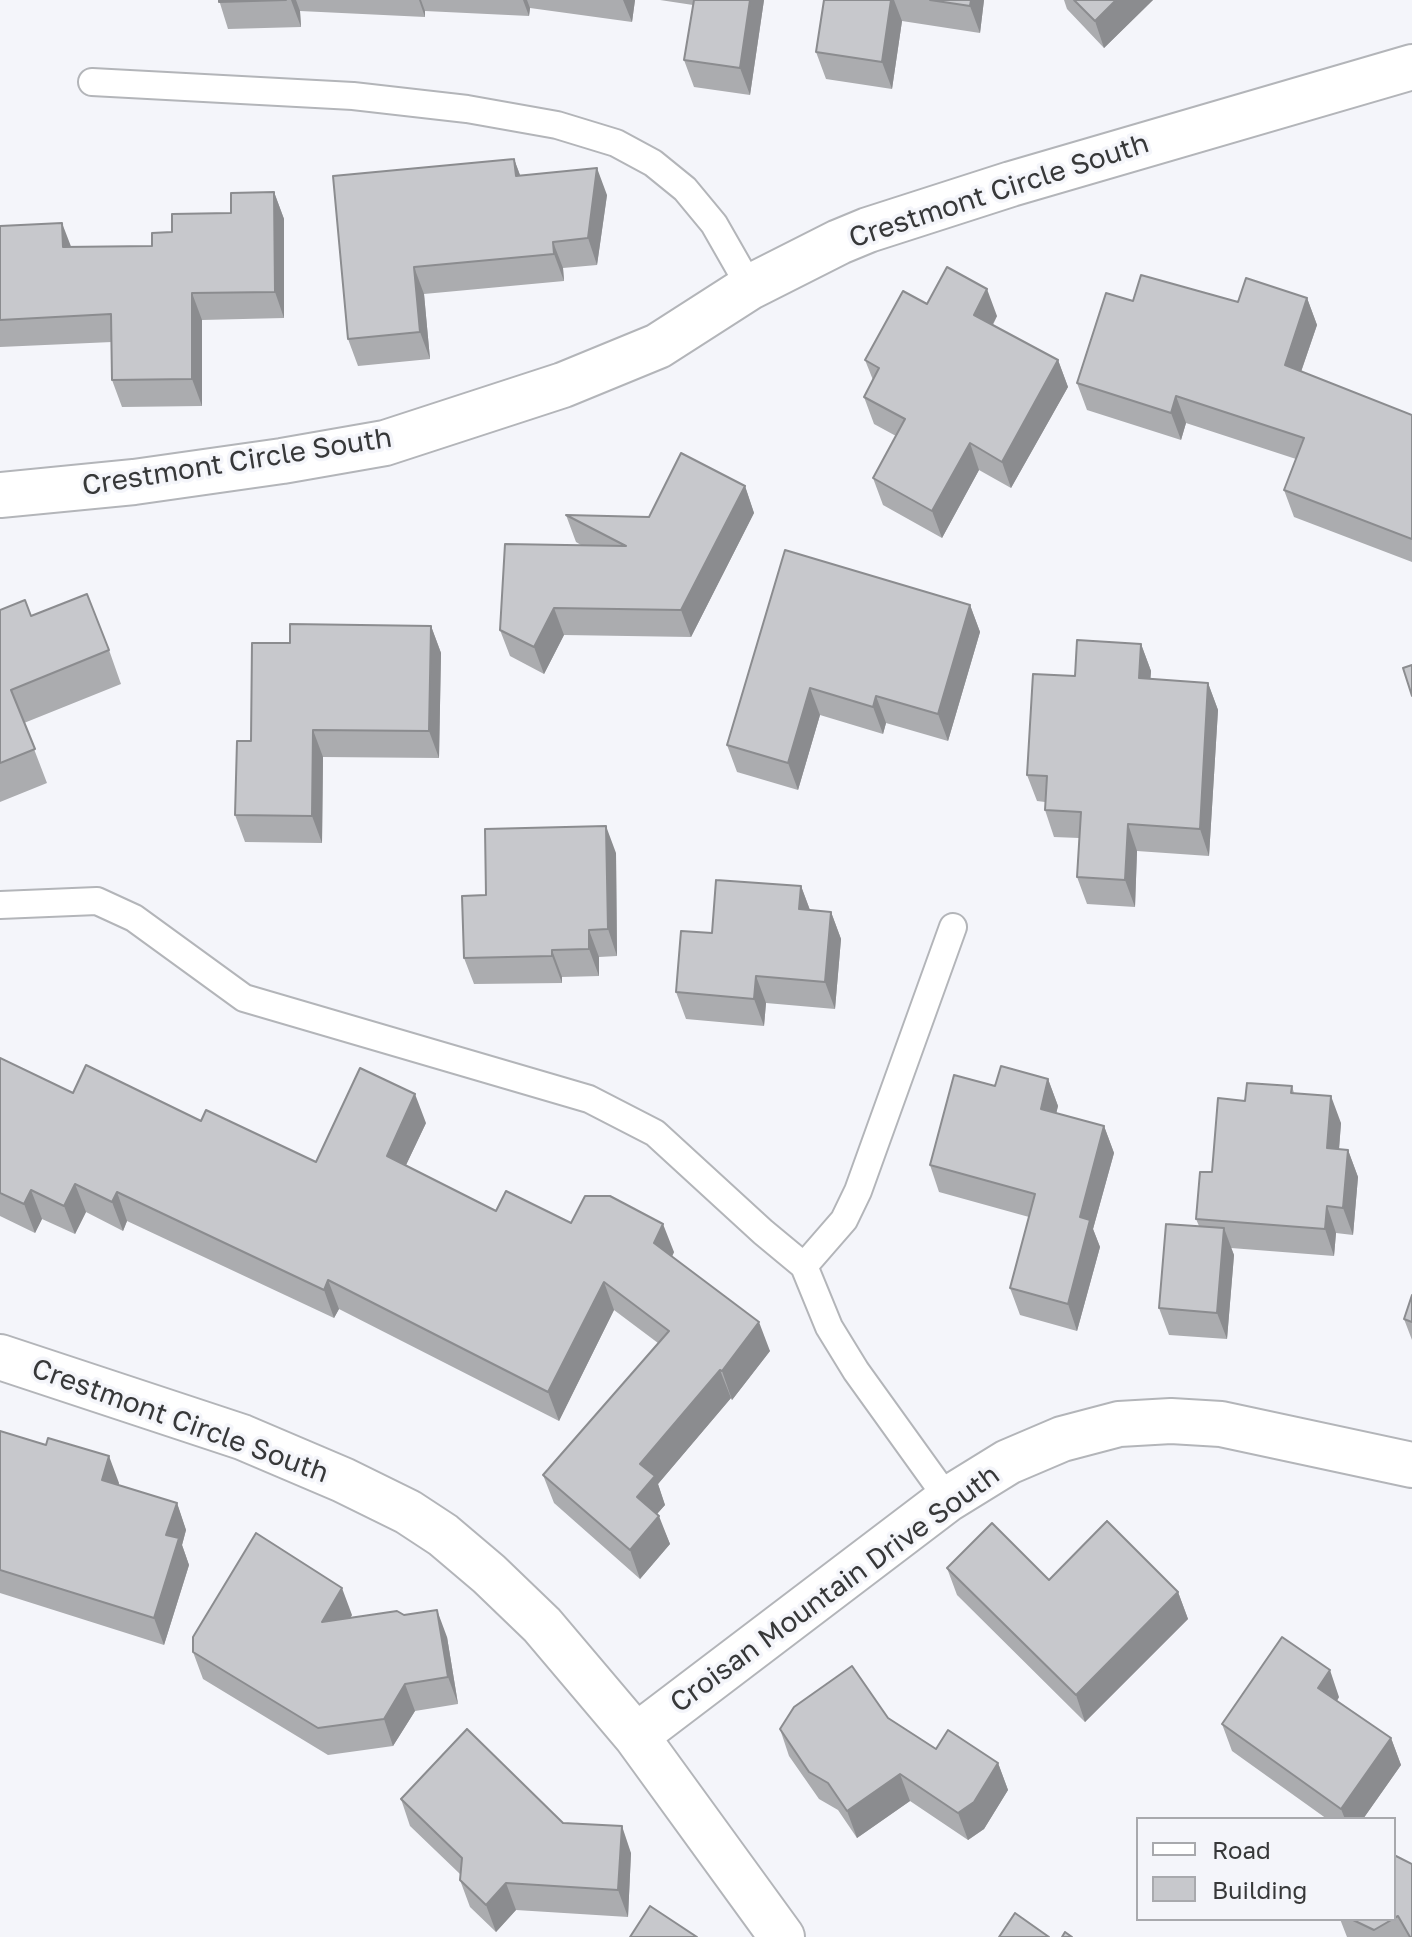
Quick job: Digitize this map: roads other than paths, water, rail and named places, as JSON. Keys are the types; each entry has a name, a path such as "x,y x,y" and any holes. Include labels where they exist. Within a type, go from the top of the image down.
{"street":[{"name":"Crestmont Circle South","path":"0,495 149,480 385,443 563,385 658,346 750,287 839,242 913,214 1412,67"},
{"name":"Crestmont Circle South","path":"0,1357 242,1437 343,1480 408,1512 443,1535 542,1625 636,1736 782,1937"},
{"name":"Croisan Mountain Drive South","path":"636,1736 948,1499 1008,1462 1062,1439 1119,1424 1171,1421 1221,1424 1412,1465"}],"lane":[{"path":"92,82 367,97 467,109 557,125 616,143 653,163 685,189 714,224 750,287"},
{"path":"0,905 97,901 134,918 244,998 589,1099 655,1133 804,1266 829,1327 849,1360 948,1499"},
{"path":"804,1266 844,1220 858,1191 953,927"}]}
